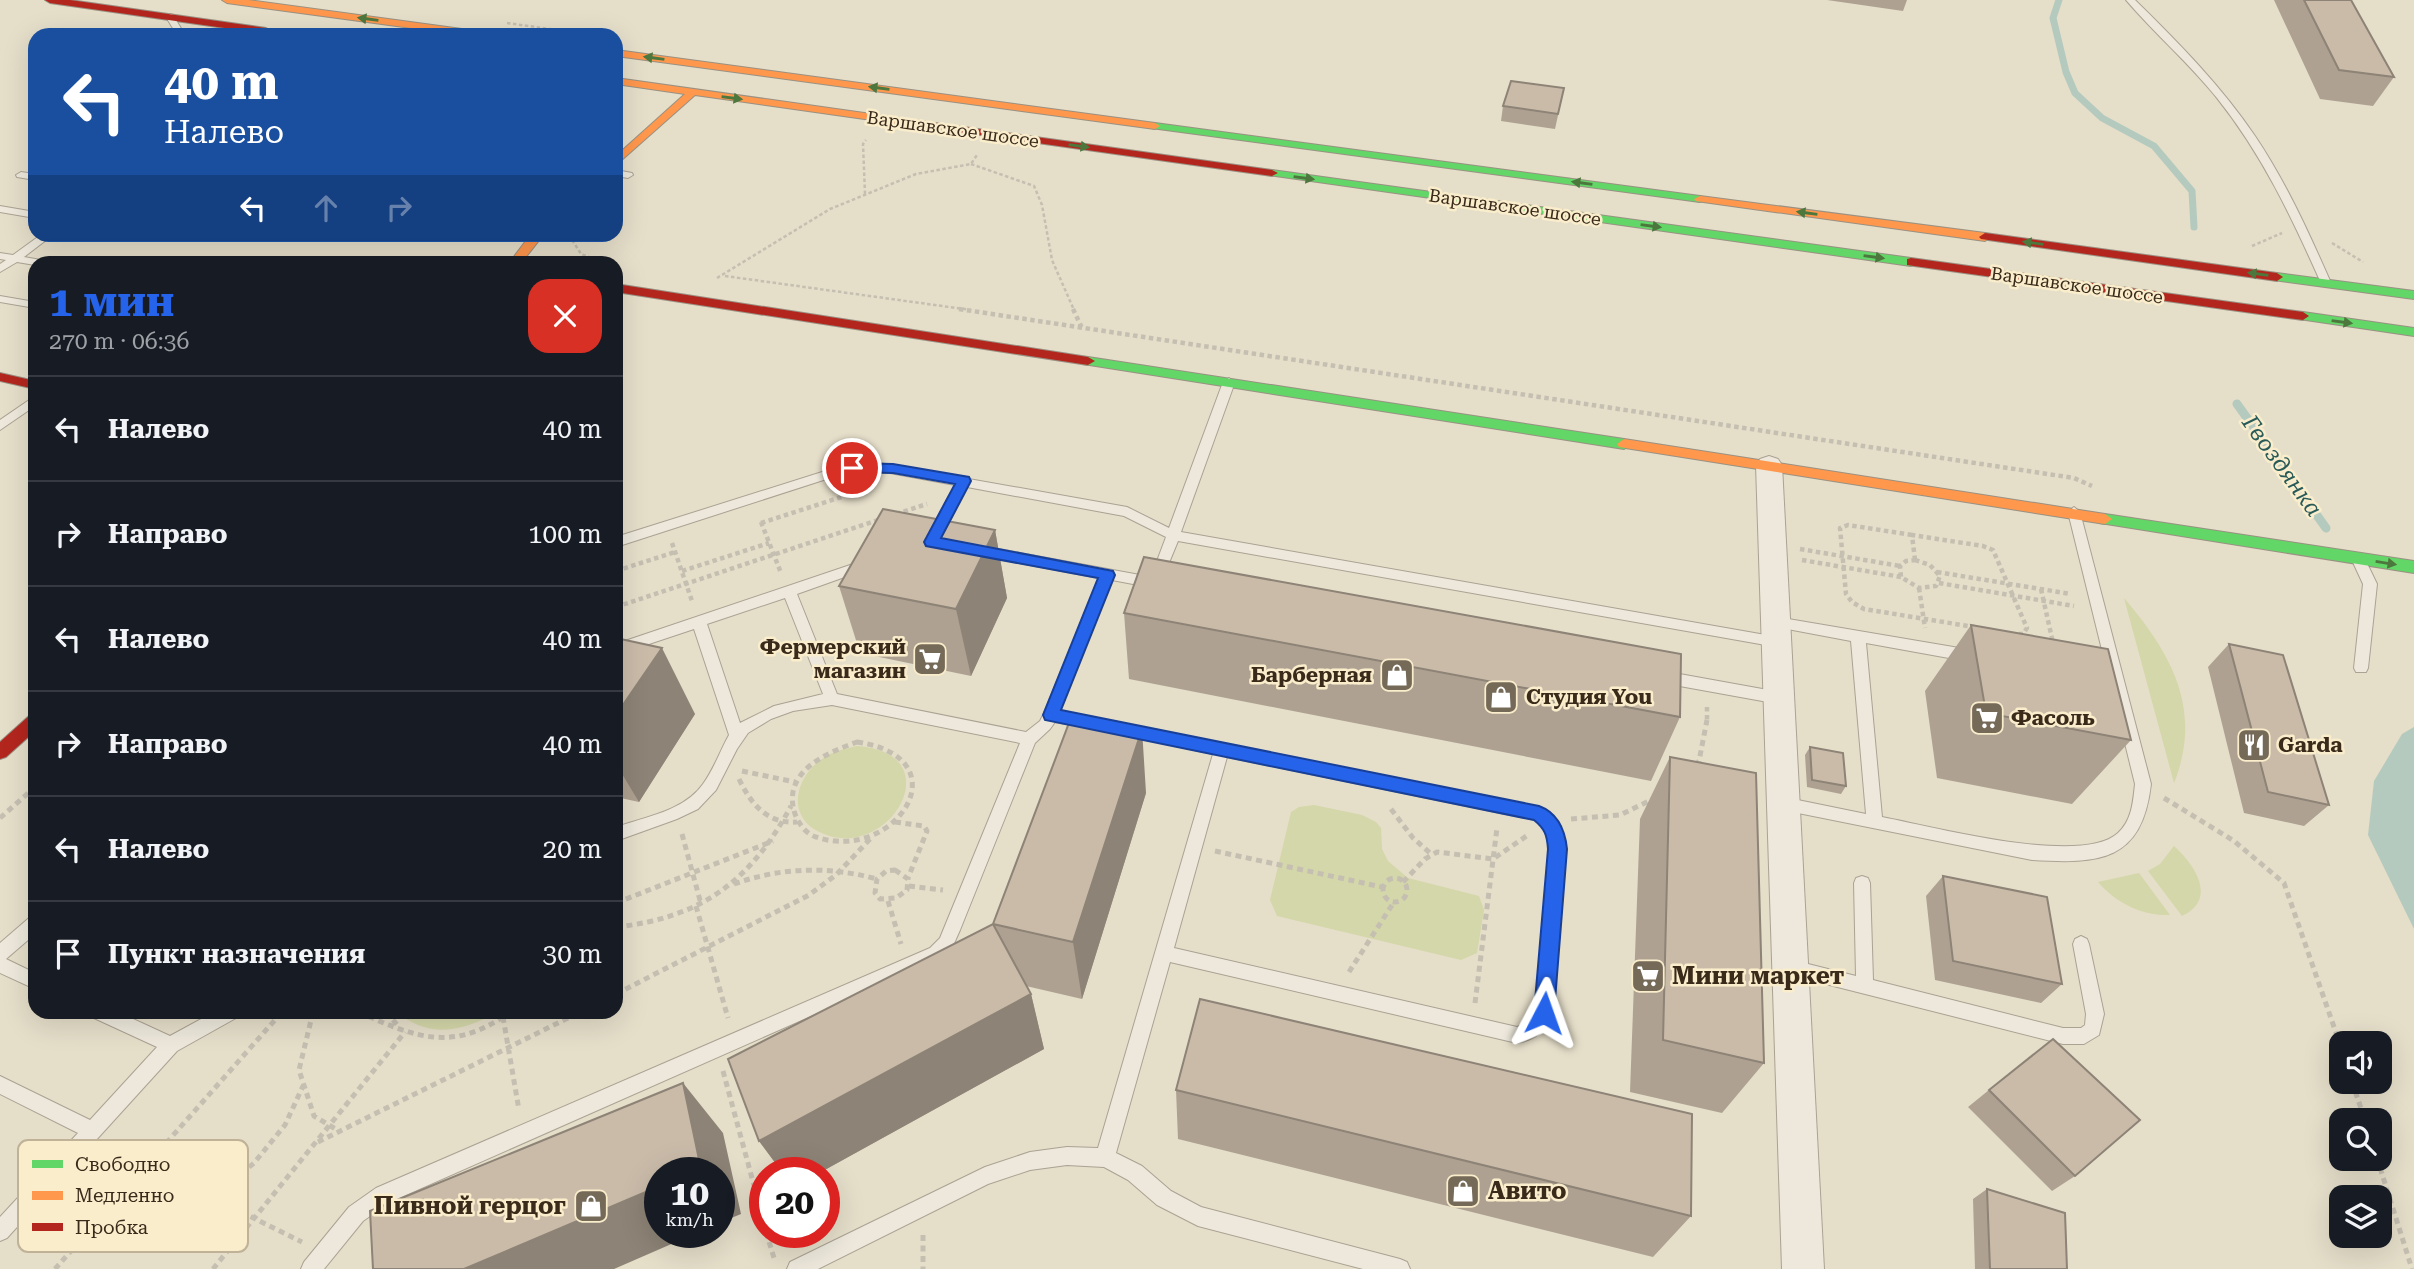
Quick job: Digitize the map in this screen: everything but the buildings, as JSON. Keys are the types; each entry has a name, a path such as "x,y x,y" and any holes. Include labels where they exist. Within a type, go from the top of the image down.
{"main road":[{"path":"50,0 245,28"},
{"path":"227,0 268,3 437,28"},
{"name":"Варшавское шоссе","path":"623,54 2414,295"},
{"name":"Варшавское шоссе","path":"623,82 2414,332"},
{"path":"623,156 693,92"},
{"path":"623,292 695,300 2074,512 2414,567"},
{"path":"0,377 28,383"},
{"path":"0,752 28,727"}],"street":[{"path":"1769,465 1803,1269"}],"lane":[{"path":"2130,0 2214,88 2263,156 2300,223 2326,283"},
{"path":"170,17 177,28"},
{"path":"623,174 628,175"},
{"path":"21,175 28,176"},
{"path":"0,209 28,214"},
{"path":"0,269 38,242"},
{"path":"0,256 28,261"},
{"path":"0,299 28,304"},
{"path":"972,550 1162,584 1173,535 1229,382"},
{"path":"0,426 28,405"},
{"path":"623,540 838,471 866,467 964,481 1127,512 1173,535 1776,632 1858,636 1981,658"},
{"path":"932,545 964,481"},
{"path":"1783,804 2032,853 2075,856 2102,851 2126,837 2143,810 2143,784 2111,681 2098,604 2074,512"},
{"path":"2358,558 2370,584 2361,668"},
{"path":"623,648 880,560"},
{"path":"311,1269 356,1214 383,1195 936,953 946,943 1029,739 1045,725 1051,715 1107,575"},
{"path":"789,592 832,699"},
{"path":"699,622 736,736"},
{"path":"1858,636 1875,822"},
{"path":"1652,675 1779,698"},
{"path":"623,831 702,798 736,736 783,708 811,701 832,699 1029,739"},
{"path":"1051,715 1539,814 1556,833 1558,849 1544,1013 1539,1026 1530,1032 1517,1035 1163,953"},
{"path":"1105,1158 1222,750"},
{"path":"1862,883 1865,986"},
{"path":"0,954 28,929"},
{"path":"1790,967 2063,1036 2084,1036 2093,1029 2095,1014 2081,944"},
{"path":"0,965 28,978"},
{"path":"115,1019 171,1045"},
{"path":"85,1140 171,1045 217,1019"},
{"path":"0,1085 93,1131"},
{"path":"797,1269 985,1176 1030,1161 1067,1156 1105,1158 1135,1173 1164,1198 1198,1216 1400,1269"},
{"path":"0,1231 18,1211"}],"path":[{"path":"865,194 863,144 866,140"},
{"path":"971,164 980,152"},
{"path":"695,300 719,276 830,209 916,174 971,164 1034,186 1042,205 1045,231 1056,271 1082,326 1088,329"},
{"path":"572,242 574,249 583,256"},
{"path":"761,523 865,490"},
{"path":"623,605 957,494"},
{"path":"751,499 789,592"},
{"path":"667,526 699,622"},
{"path":"1978,627 1864,608 1852,602 1846,594 1839,531 1844,526 1988,548 1996,554 2026,632 2005,632"},
{"path":"1912,535 1915,560"},
{"path":"682,571 769,543"},
{"path":"1773,550 1842,556 1900,566 1906,561 1915,560 1926,563 1937,572 2041,589 2098,604"},
{"path":"1773,550 1843,567 1901,577 1919,588 1932,588 1939,583 2044,601 2098,604"},
{"path":"623,568 675,551"},
{"path":"1900,566 1901,577"},
{"path":"1937,572 1939,583"},
{"path":"1919,588 1928,649"},
{"path":"2041,589 2054,648"},
{"path":"1690,770 1699,761 1707,726 1706,685"},
{"path":"623,926 646,924 678,915 699,905 751,869 774,841 783,825 792,806 796,782 805,767 821,755 838,746 857,742 876,743 893,750 905,760 912,774 913,790 907,807 895,822 871,837 841,871 809,895 623,990"},
{"path":"796,782 736,769 746,794 752,801 783,825 797,822"},
{"path":"2143,784 2235,841 2284,883 2335,1031"},
{"path":"0,818 28,793"},
{"path":"1403,881 1430,854 1444,852 1493,859 1548,821 1620,815 1656,797"},
{"path":"792,806 797,822 810,834 828,842 849,843 871,837"},
{"path":"1473,1024 1499,806"},
{"path":"1382,807 1394,810 1413,838 1430,854"},
{"path":"675,811 693,873 708,948 735,1043"},
{"path":"895,822 924,826 928,831 908,878 909,886 905,894 888,901 880,899 875,893 874,885 886,871 903,872 908,878"},
{"path":"623,900 774,841"},
{"path":"1194,846 1382,887"},
{"path":"729,886 783,871 821,868 877,879"},
{"path":"1335,993 1394,902 1406,898 1407,887 1403,881 1390,879 1382,887 1382,893 1394,902"},
{"path":"909,886 967,892"},
{"path":"888,901 908,967"},
{"path":"169,1140 276,1019"},
{"path":"311,1019 299,1070 303,1086 314,1116 328,1127 340,1131"},
{"path":"375,1019 427,1038 453,1037 480,1030 499,1019"},
{"path":"390,1019 405,1032"},
{"path":"503,1019 523,1135"},
{"path":"314,1144 566,1019"},
{"path":"248,1226 405,1032"},
{"path":"717,1050 749,1167"},
{"path":"248,1168 285,1125 303,1086"},
{"path":"2381,1171 2412,1269"},
{"path":"248,1216 323,1253"},
{"path":"770,1248 776,1269"},
{"path":"55,1269 70,1252"},
{"path":"213,1269 227,1252"}],"green space":[{"path":"2124,598 2156,640 2178,684 2184,707 2185,731 2182,756 2174,783"},
{"path":"857,746 886,753 902,766 906,784 901,803 889,820 870,833 848,838 824,834 812,828 804,819 799,809 800,788 812,767 822,759"},
{"path":"1314,805 1362,815 1376,822 1381,828 1382,849 1388,861 1408,878 1479,896 1484,910 1477,953 1461,960 1277,916 1270,900 1291,812 1299,807"},
{"path":"2174,846 2195,872 2201,891 2199,901 2193,909 2182,916 2148,871 2160,864"},
{"path":"2139,873 2170,915 2149,913 2130,907 2098,882"},
{"path":"407,1019 483,1019 447,1030 434,1029"}],"shaded area":[{"path":"2414,727 2414,929 2368,835 2374,781 2402,734"}],"waterway":[{"name":"Гвоздянка","path":"2059,0 2053,18 2066,72 2075,93 2102,118 2154,146 2192,191 2194,227"},
{"name":"Гвоздянка","path":"2237,404 2326,528"}],"traffic: fast":[{"path":"1155,126 1700,199"},
{"path":"1272,173 1911,262"},
{"path":"2277,277 2414,295"},
{"path":"2303,316 2414,332"},
{"path":"1088,361 1624,444"},
{"path":"2105,519 2414,567"}],"traffic: slow":[{"path":"227,0 433,28"},
{"path":"623,54 1155,126"},
{"path":"623,82 935,126"},
{"path":"623,156 693,92"},
{"path":"1700,199 1985,237"},
{"path":"521,256 532,242"},
{"path":"1624,444 2105,519"}],"traffic: jam":[{"path":"50,0 245,28"},
{"path":"935,126 1272,173"},
{"path":"1985,237 2277,277"},
{"path":"1911,262 2303,316"},
{"path":"623,289 1088,361"},
{"path":"0,377 28,383"},
{"path":"0,752 28,727"}],"place":[{"name":"Фермерский магазин","path":"930,659"},
{"name":"Барберная","path":"1397,675"},
{"name":"Студия You","path":"1501,697"},
{"name":"Фасоль","path":"1987,718"},
{"name":"Garda","path":"2254,745"},
{"name":"Мини маркет","path":"1648,976"},
{"name":"Авито","path":"1463,1191"},
{"name":"Пивной герцог","path":"591,1206"}],"route":[{"path":"852,468 893,468 964,481 931,542 1107,575 1051,715 1539,814 1548,821 1556,833 1558,849 1544,1013"}]}
